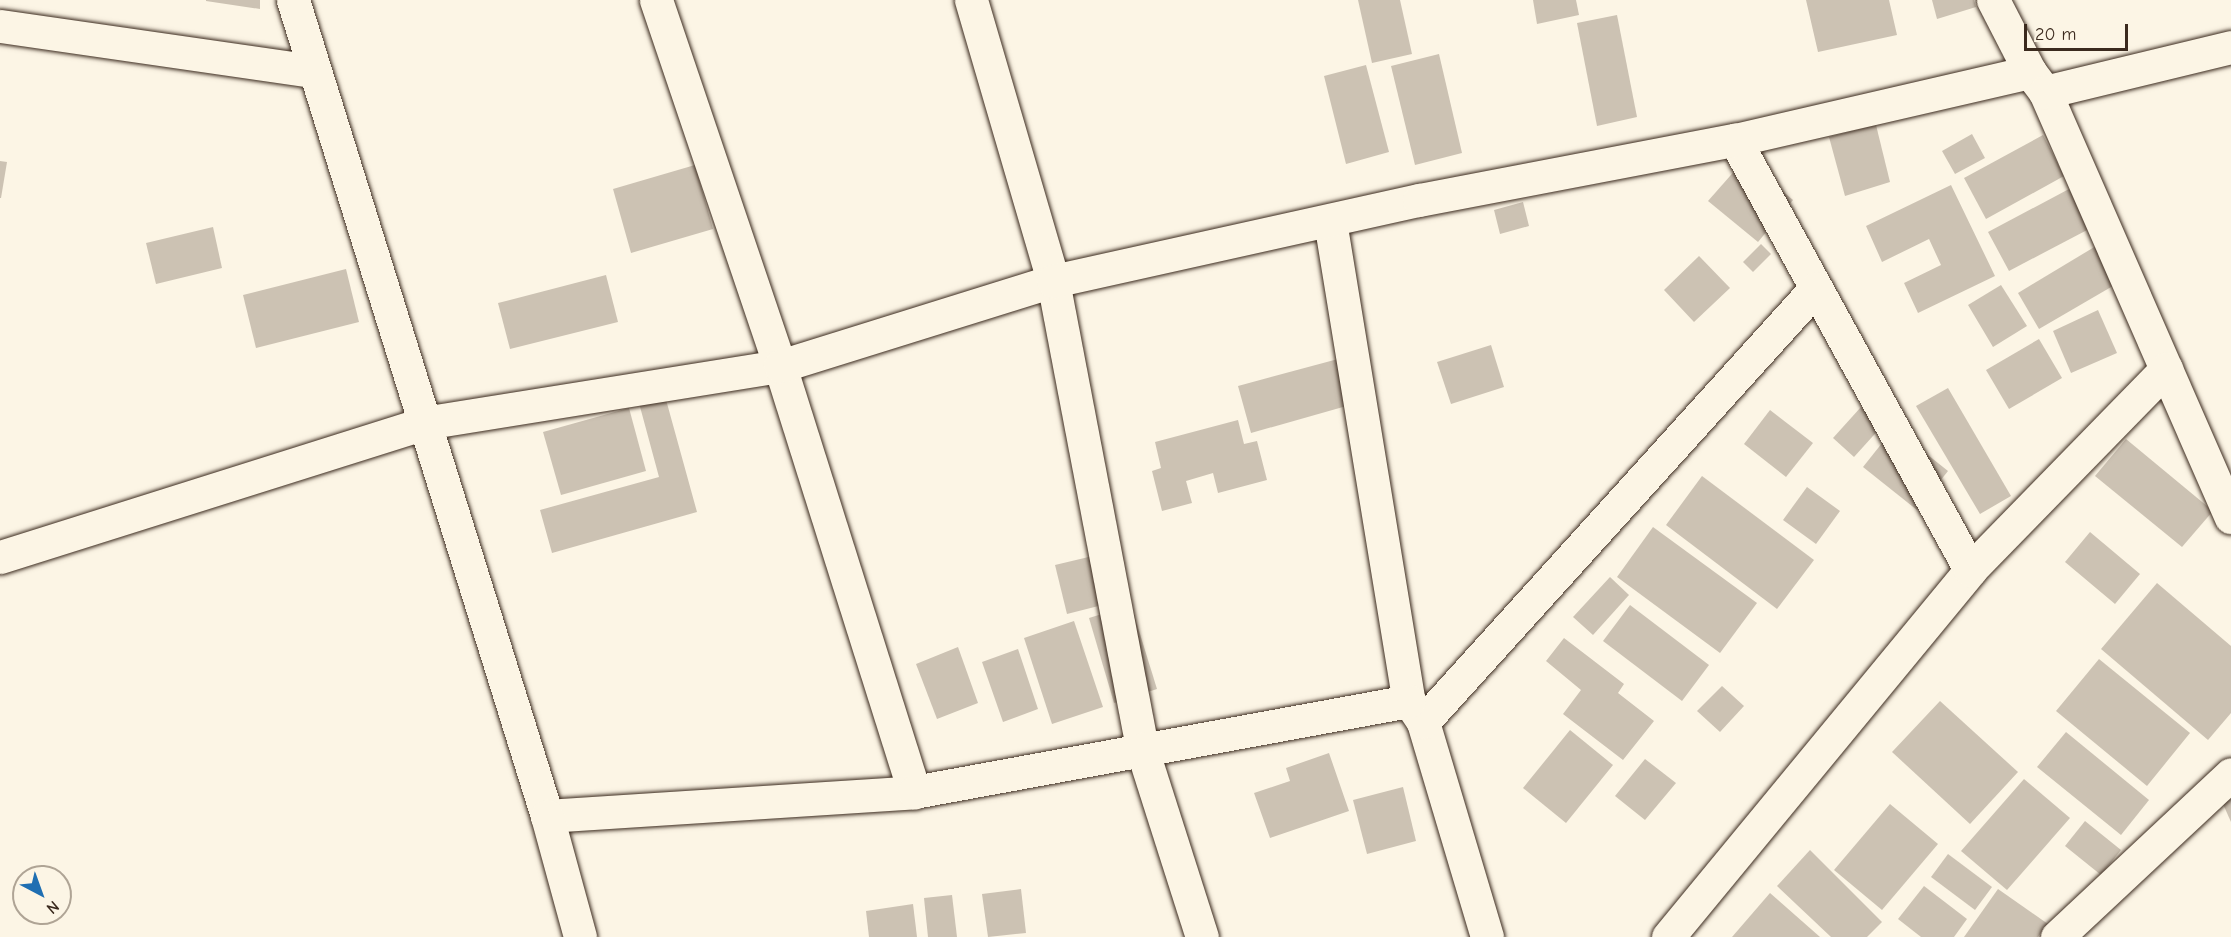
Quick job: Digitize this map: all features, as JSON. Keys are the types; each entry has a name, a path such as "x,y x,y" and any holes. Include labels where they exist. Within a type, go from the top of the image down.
{"street":[{"path":"293,0 313,71 547,816 580,937"},
{"path":"656,0 780,366 914,792"},
{"path":"1993,0 2037,82 2231,517"},
{"path":"978,1 1053,281 1142,749 1202,937"},
{"path":"0,26 313,71"},
{"path":"0,557 424,423 780,366 1053,281 1419,200 2231,47"},
{"path":"1735,140 1970,570"},
{"path":"1330,221 1416,711 1487,937"},
{"path":"547,816 914,792 1142,749 1416,711 1816,288"},
{"path":"1668,937 1970,570 2166,369"},
{"path":"2058,937 2231,774"}],"building":[{"path":"260,0 260,9 206,1"},
{"path":"1358,0 1400,0 1412,54 1372,63"},
{"path":"1533,0 1576,0 1579,15 1537,24"},
{"path":"1806,0 1889,0 1897,35 1818,52"},
{"path":"1932,0 1974,0 1976,7 1937,19"},
{"path":"1617,15 1637,117 1597,126 1577,23"},
{"path":"1439,54 1462,153 1415,165 1391,66"},
{"path":"1366,65 1389,152 1346,164 1324,76"},
{"path":"1876,125 1890,182 1845,196 1829,137"},
{"path":"1972,134 1985,158 1955,174 1942,151"},
{"path":"2043,135 2064,176 1986,219 1964,178"},
{"path":"1745,159 1793,200 1758,242 1708,201"},
{"path":"0,161 7,162 1,198 0,198"},
{"path":"695,165 713,229 631,253 613,189"},
{"path":"1951,185 1995,276 1918,313 1904,283 1941,265 1929,239 1882,262 1866,226"},
{"path":"2069,189 2089,229 2009,271 1988,232"},
{"path":"1523,202 1529,226 1500,234 1494,210"},
{"path":"213,227 222,268 156,284 146,243"},
{"path":"1761,244 1771,254 1753,272 1743,262"},
{"path":"2096,246 2118,283 2039,329 2018,293"},
{"path":"1699,256 1730,288 1694,322 1664,290"},
{"path":"346,269 359,322 256,348 243,295"},
{"path":"606,275 618,322 510,349 498,303"},
{"path":"2001,285 2027,326 1993,347 1968,305"},
{"path":"2098,310 2117,353 2071,373 2053,331"},
{"path":"2039,339 2062,378 2009,409 1986,370"},
{"path":"1491,345 1504,387 1451,404 1437,362"},
{"path":"1338,359 1350,405 1251,433 1238,386"},
{"path":"1948,388 2011,496 1980,514 1916,406"},
{"path":"665,396 697,512 552,553 540,510 659,477 639,403"},
{"path":"1861,407 1882,426 1854,457 1833,438"},
{"path":"629,408 646,471 561,495 543,432"},
{"path":"1770,410 1813,443 1786,477 1744,444"},
{"path":"1238,420 1244,444 1257,441 1267,480 1218,493 1213,473 1186,481 1192,503 1162,511 1152,471 1161,468 1155,442"},
{"path":"1894,428 1948,471 1917,510 1863,467"},
{"path":"2126,439 2213,511 2182,547 2095,476"},
{"path":"1702,476 1814,560 1777,609 1666,525"},
{"path":"1807,487 1840,511 1816,544 1783,520"},
{"path":"1653,527 1757,603 1720,653 1617,577"},
{"path":"2090,532 2140,574 2115,604 2065,562"},
{"path":"1118,550 1130,598 1067,614 1055,565"},
{"path":"1610,577 1629,595 1593,635 1573,617"},
{"path":"2157,583 2231,646 2231,713 2208,740 2101,649"},
{"path":"1131,605 1157,689 1114,703 1089,618"},
{"path":"1630,605 1709,665 1682,701 1603,641"},
{"path":"1074,621 1103,707 1052,724 1024,638"},
{"path":"1564,638 1624,684 1618,693 1654,721 1623,760 1563,714 1581,690 1546,661"},
{"path":"958,647 978,703 937,719 916,664"},
{"path":"1018,649 1038,709 1003,722 982,662"},
{"path":"2099,659 2190,733 2147,786 2056,711"},
{"path":"1722,686 1744,706 1720,732 1697,711"},
{"path":"1940,701 2018,772 1970,824 1892,752"},
{"path":"1570,730 1613,765 1566,823 1523,788"},
{"path":"2066,732 2149,800 2121,835 2037,767"},
{"path":"1329,753 1349,811 1270,838 1254,793 1290,781 1286,768"},
{"path":"1645,759 1676,783 1645,820 1615,796"},
{"path":"2024,779 2070,818 2007,890 1961,851"},
{"path":"1403,787 1416,841 1367,854 1353,800"},
{"path":"2231,799 2231,822 2223,804"},
{"path":"1890,804 1938,844 1882,910 1834,870"},
{"path":"2085,821 2121,850 2101,875 2065,846"},
{"path":"1810,850 1882,922 1867,937 1831,937 1777,886"},
{"path":"1948,854 1992,887 1975,910 1931,877"},
{"path":"1924,886 1967,919 1954,937 1921,937 1898,919"},
{"path":"1021,889 1026,933 988,937 982,894"},
{"path":"1998,889 2048,924 2038,937 1964,937"},
{"path":"1770,893 1820,937 1732,937"},
{"path":"952,895 957,937 928,937 924,898"},
{"path":"913,904 917,937 869,937 866,911"}]}
